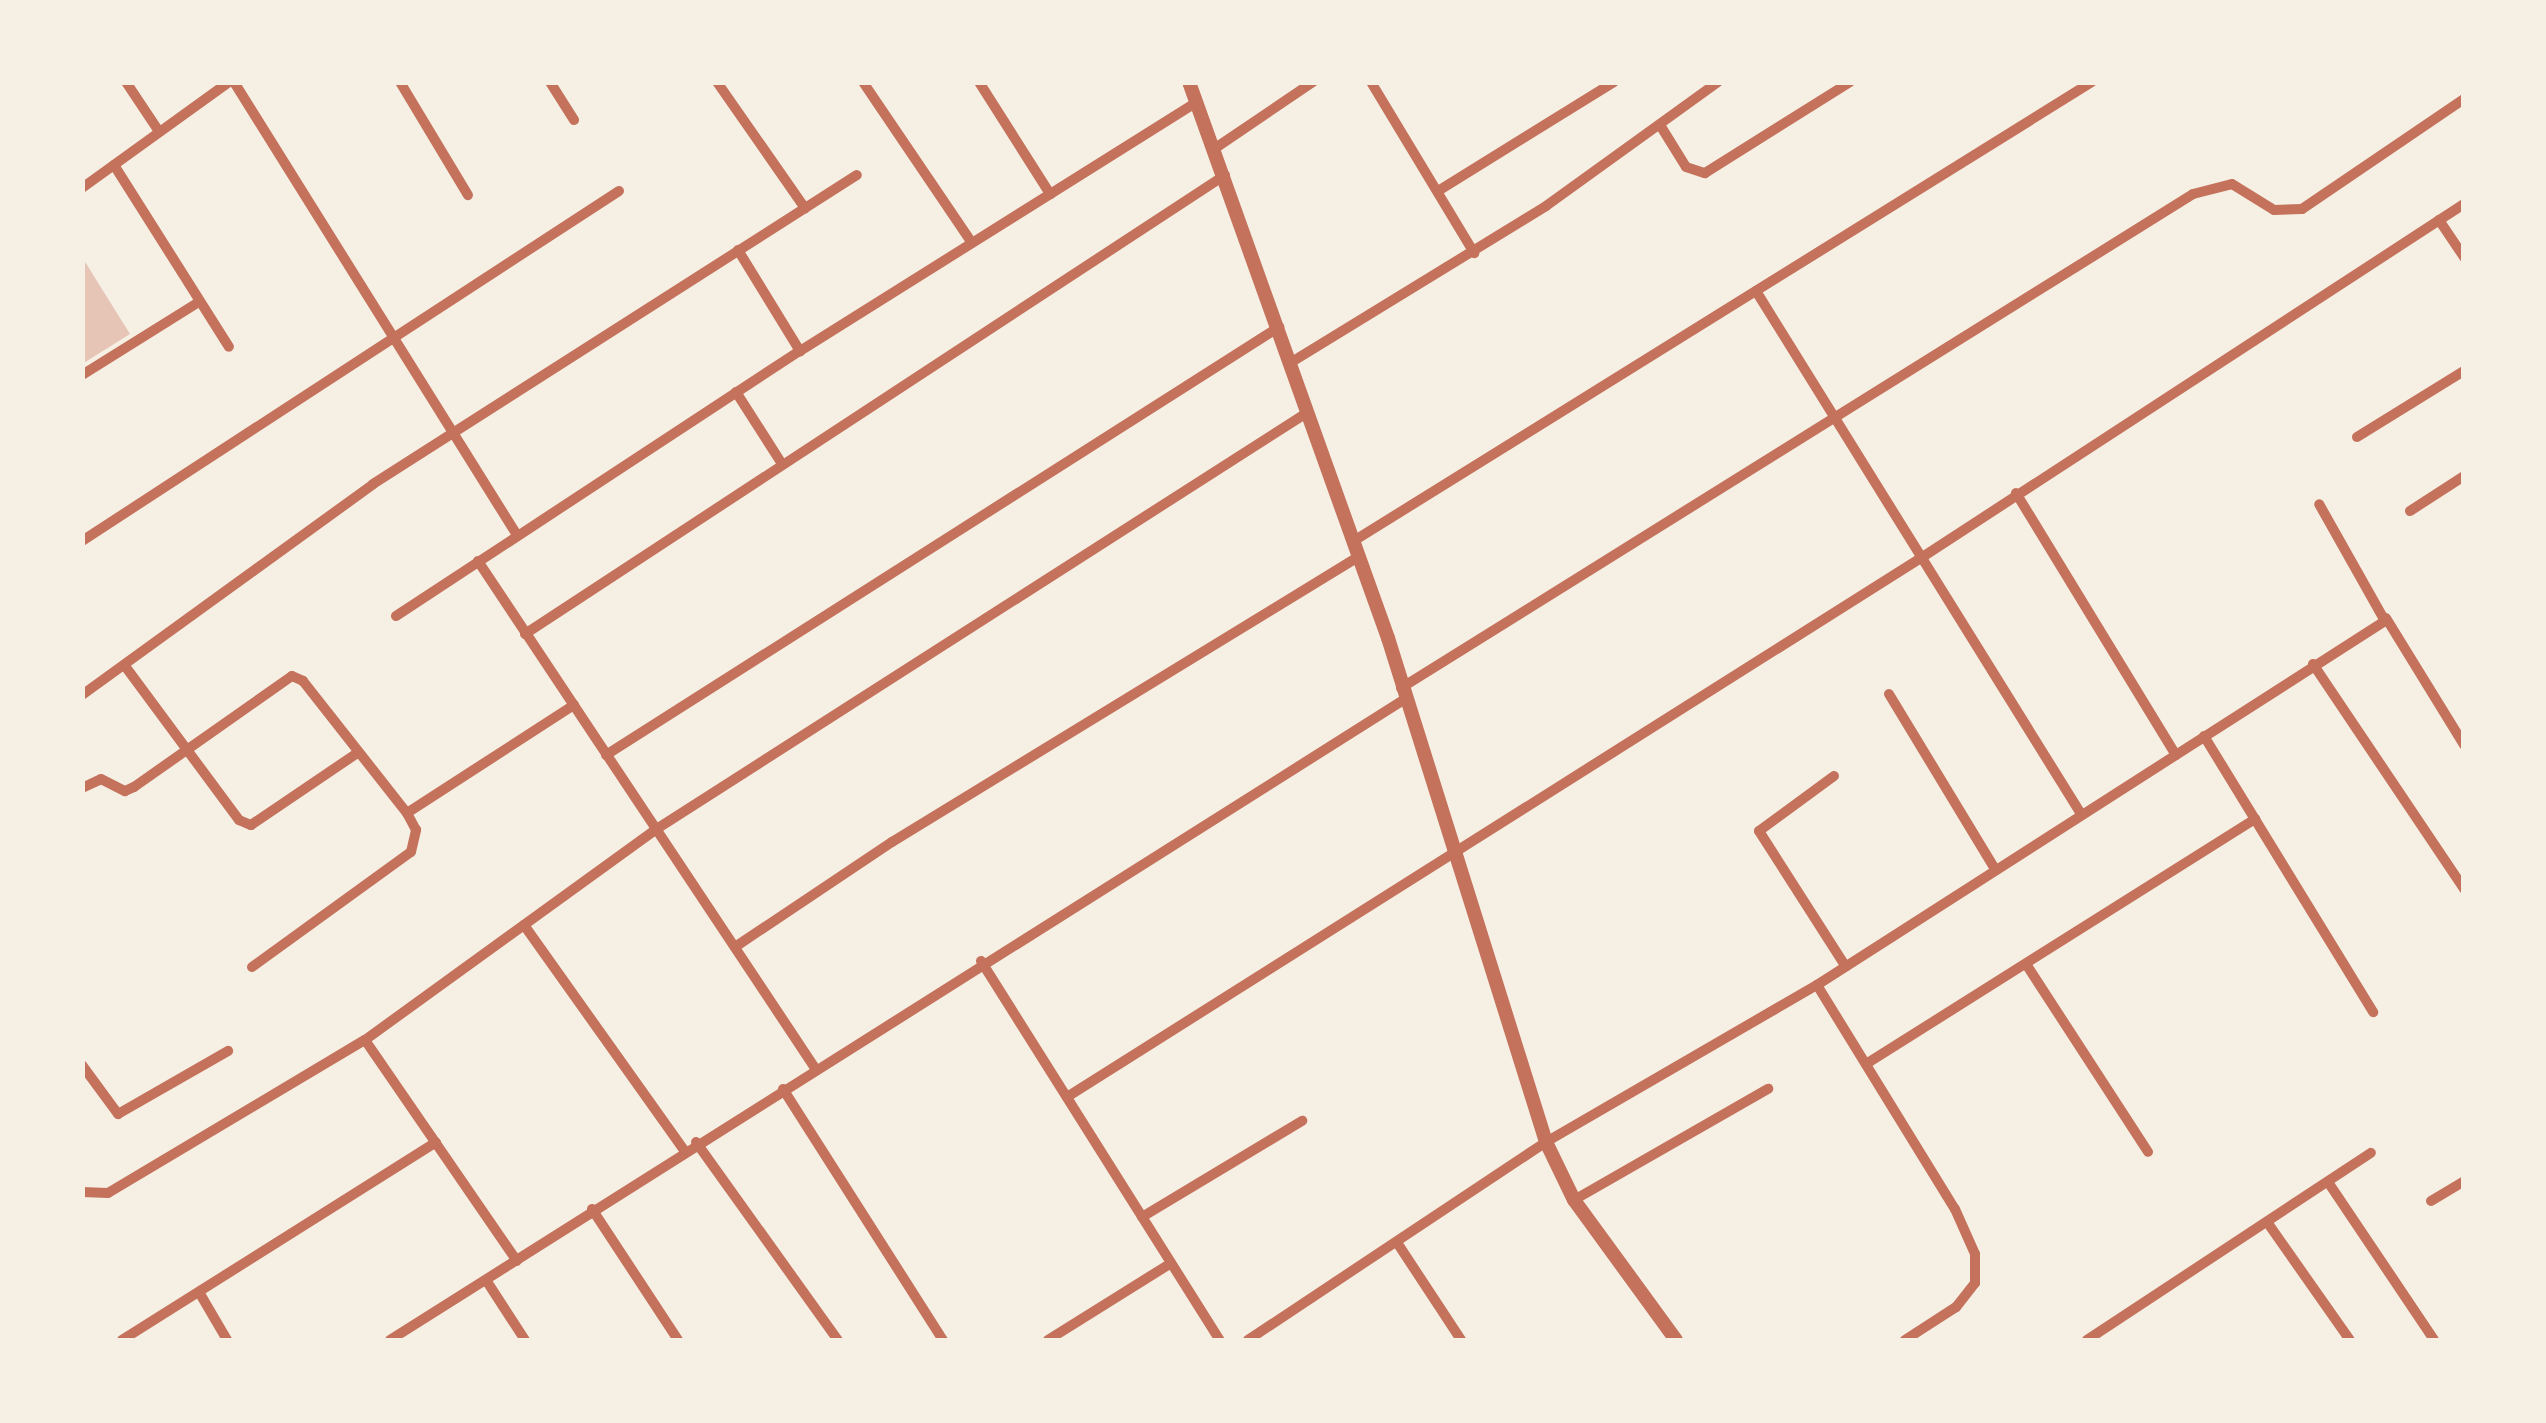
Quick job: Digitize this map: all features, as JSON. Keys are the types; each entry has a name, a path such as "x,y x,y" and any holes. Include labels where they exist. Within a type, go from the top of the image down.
{"street":[{"path":"126,82 158,130"},
{"path":"82,188 158,130 231,82 517,536"},
{"path":"400,82 468,195"},
{"path":"550,82 574,120"},
{"path":"717,82 805,208"},
{"path":"863,82 972,243"},
{"path":"979,82 1050,194"},
{"path":"1189,82 1280,328 1355,549 1457,854 1546,1142 1574,1200 1676,1340"},
{"path":"1214,149 1313,82"},
{"path":"1371,82 1474,253"},
{"path":"1438,192 1614,82"},
{"path":"1290,363 1474,253 1718,82"},
{"path":"1660,124 1686,166 1705,172 1850,82"},
{"path":"736,947 892,842 1756,290 2092,82"},
{"path":"390,1340 1403,694 1834,413 2193,194 2232,184 2274,210 2302,209 2464,100"},
{"path":"396,616 800,350 1197,102"},
{"path":"114,165 228,348"},
{"path":"525,634 1225,174"},
{"path":"82,696 452,434 857,175"},
{"path":"82,542 618,191"},
{"path":"1068,1097 1924,556 2464,204"},
{"path":"2439,220 2464,258"},
{"path":"738,250 800,350"},
{"path":"1756,290 2080,814"},
{"path":"82,375 200,302"},
{"path":"606,755 1280,328"},
{"path":"2357,437 2464,371"},
{"path":"736,392 782,464"},
{"path":"82,1192 108,1192 364,1040 656,830 1308,412"},
{"path":"2410,511 2464,476"},
{"path":"2016,493 2176,755"},
{"path":"2319,504 2464,745"},
{"path":"478,562 815,1068"},
{"path":"1248,1340 1398,1244 1546,1142 1817,985 2386,618"},
{"path":"2313,664 2464,889"},
{"path":"125,666 239,820 251,826 359,752"},
{"path":"82,788 100,779 124,791 292,676 303,681 407,813 416,830 411,852 252,967"},
{"path":"1890,694 1995,869"},
{"path":"407,813 574,705"},
{"path":"2204,736 2373,1012"},
{"path":"1834,776 1759,830 1846,966"},
{"path":"1866,1064 2255,819"},
{"path":"524,925 684,1150"},
{"path":"981,961 1220,1340"},
{"path":"2026,964 2148,1152"},
{"path":"1817,985 1976,1254 1975,1284 1956,1307 1905,1340"},
{"path":"364,1040 517,1261"},
{"path":"82,1065 118,1114 228,1052"},
{"path":"783,1089 944,1340"},
{"path":"1574,1200 1768,1089"},
{"path":"1142,1217 1302,1122"},
{"path":"122,1340 436,1142"},
{"path":"696,1142 838,1340"},
{"path":"2087,1340 2371,1153"},
{"path":"2430,1202 2464,1181"},
{"path":"2328,1182 2434,1340"},
{"path":"592,1209 678,1340"},
{"path":"2267,1222 2350,1340"},
{"path":"1398,1244 1461,1340"},
{"path":"1048,1340 1171,1263"},
{"path":"486,1280 524,1340"},
{"path":"198,1292 227,1340"}],"building":[{"path":"82,257 130,334 82,364"}]}
